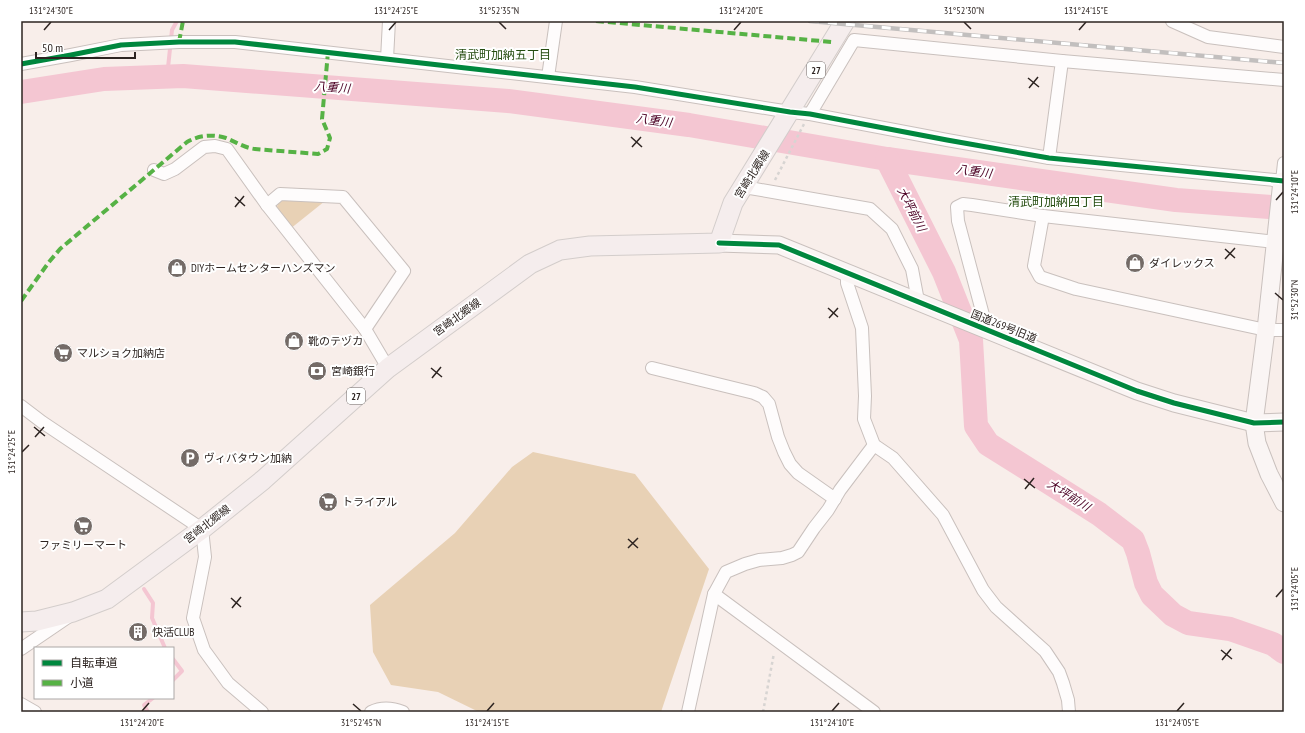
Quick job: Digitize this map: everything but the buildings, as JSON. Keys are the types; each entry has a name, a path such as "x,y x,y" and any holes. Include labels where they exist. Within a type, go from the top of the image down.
{"main road":[{"name":"宮崎北郷線","path":"21,622 37,621 73,612 107,599 202,529 263,480 388,368 530,264 560,250 590,246 719,243 733,203 845,21"}],"street":[{"path":"387,59 389,21"},
{"path":"548,77 556,21"},
{"path":"1172,21 1208,37 1284,47"},
{"path":"810,114 854,40 1062,61 1284,80"},
{"path":"21,64 70,56 120,45 179,42 234,42 636,87 788,115 810,114 1049,158 1283,183"},
{"path":"1049,158 1062,61"},
{"path":"154,170 164,174 175,169 204,147 215,146 227,150 267,205 364,329 388,368"},
{"path":"1284,163 1279,240 1254,423 1257,443 1269,474 1284,503"},
{"path":"746,182 769,191 870,209 892,229 912,269 918,301"},
{"path":"267,205 280,194 343,197 404,271 364,329"},
{"path":"982,328 958,221 957,207 963,204 1043,216 1279,240"},
{"path":"1043,216 1034,266 1040,277 1076,290 1266,330 1284,330"},
{"name":"国道269号旧道","path":"719,243 779,245 1137,391 1174,403 1254,423 1284,422"},
{"path":"847,273 847,283 862,328 865,396 864,419 874,445 893,458 943,515 983,590 996,607 1045,651 1059,672 1068,700 1069,712"},
{"path":"652,368 754,393 763,397 769,404 778,437 790,464 798,473 835,499"},
{"path":"21,406 42,422 202,529 205,557 193,618 204,650 228,683 262,712"},
{"path":"688,712 714,594 726,572 744,564 759,560 782,558 798,552 840,490 874,445"},
{"path":"714,594 874,712"},
{"path":"21,649 73,612"},
{"path":"21,704 35,712"},
{"path":"371,712 385,708 403,712"}],"path":[{"path":"769,191 810,114"},
{"path":"764,712 776,641"}],"shaded area":[{"path":"284,200 325,201 290,229 276,211 278,203"},
{"path":"533,452 635,474 709,569 661,712 479,712 438,692 391,685 373,652 370,605 455,533 512,467"}],"waterway":[{"path":"167,77 172,30 177,21"},
{"name":"八重川","path":"21,92 104,79 183,76 508,101 689,125 887,159 1176,200 1284,208"},
{"name":"大坪前川","path":"887,159 944,272 971,340 976,426 988,444 1099,514 1133,540 1146,583 1152,595 1173,615 1188,623 1230,629 1273,644 1284,652"},
{"path":"144,589 153,603 152,618 165,647"},
{"path":"174,660 182,671 174,679"},
{"path":"148,712 144,705 152,699"}],"railway":[{"path":"810,21 1284,63"}],"marked path":[{"path":"179,42 183,21"},
{"path":"596,21 832,42"},
{"path":"21,301 60,249 187,142 201,137 216,136 226,138 244,146 263,150 318,154 327,149 330,138 322,119 328,52"}],"cycle path":[{"path":"21,64 121,45 179,42 235,42 635,87 810,114 1049,158 1284,181"},
{"path":"719,243 779,245 1137,391 1174,403 1254,423 1284,422"}],"place":[{"name":"ダイレックス","path":"1135,263"},
{"name":"DIYホームセンターハンズマン","path":"177,268"},
{"name":"靴のテヅカ","path":"294,341"},
{"name":"マルショク加納店","path":"63,353"},
{"name":"宮崎銀行","path":"317,371"},
{"name":"ヴィバタウン加納","path":"190,458"},
{"name":"トライアル","path":"328,502"},
{"name":"ファミリーマート","path":"83,526"},
{"name":"快活CLUB","path":"138,632"}],"district":[{"name":"清武町加納五丁目","path":"503,54"},
{"name":"清武町加納四丁目","path":"1056,201"}]}
